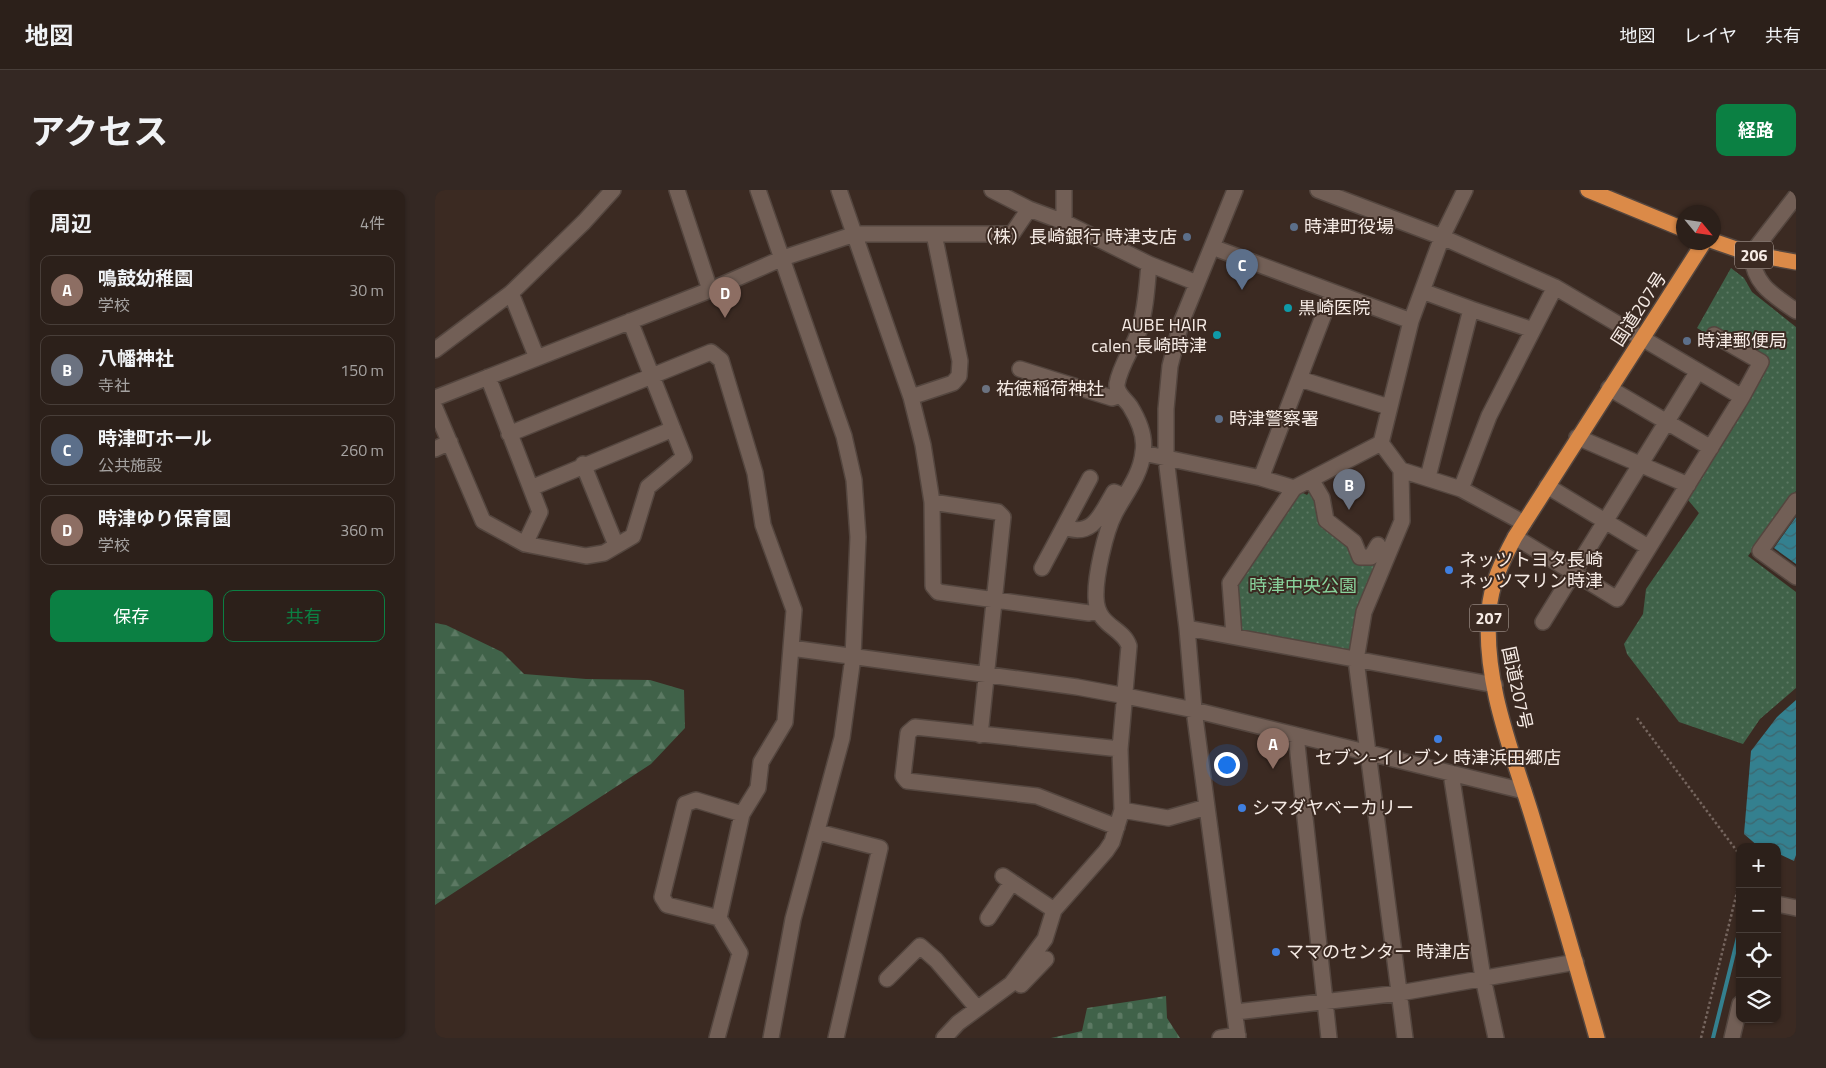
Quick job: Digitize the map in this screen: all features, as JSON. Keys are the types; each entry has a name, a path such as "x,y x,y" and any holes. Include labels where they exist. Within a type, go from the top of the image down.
{"highway":[{"path":"1588,190 1613,194 1676,226"},
{"name":"206","path":"1721,244 1751,254 1796,262"},
{"name":"国道207号","path":"1597,1038 1576,962 1500,713 1488,647 1489,611 1492,588 1501,563 1515,537 1577,437 1699,250"}],"street":[{"path":"435,350 511,293 584,222 613,190"},
{"path":"677,190 710,290"},
{"path":"758,190 844,436 854,480 858,537 853,657 842,738 793,919 771,1038"},
{"path":"839,190 911,397 923,445 932,502 933,586 938,592 1089,613 1098,610"},
{"path":"992,190 1029,210 1064,222 1149,264 1197,283"},
{"path":"1064,190 1064,222"},
{"path":"1220,1038 1238,1037 1236,1012 1194,710 1187,628 1166,458 1166,409 1170,366 1181,322 1235,190"},
{"path":"1319,190 1441,237 1555,287 1644,337 1742,396"},
{"path":"1405,1038 1357,660 1364,612 1402,521 1401,470 1381,443 1389,407 1411,321 1441,237 1465,190"},
{"path":"1796,196 1751,254 1755,275 1760,283 1796,311"},
{"path":"435,398 710,290 783,258 855,234 1012,234 1029,210"},
{"path":"911,397 953,383 959,376 959,361 934,234"},
{"path":"1212,247 1411,321"},
{"path":"944,1038 958,1023 980,1005 1011,984 1027,964 1045,939 1054,910 1106,852 1122,810 1120,748 1129,646 1127,640 1106,624 1098,610 1096,597 1103,546 1113,516 1140,467 1143,453 1142,432 1130,406 1120,395 1117,384 1139,330 1146,300 1149,264"},
{"path":"1461,489 1489,416 1555,287"},
{"path":"1422,291 1533,330"},
{"path":"511,293 537,358"},
{"path":"1261,478 1332,293"},
{"path":"1428,477 1471,309"},
{"path":"435,408 483,521 525,544 586,556 604,553 633,536 648,487 684,457 630,321"},
{"path":"1515,537 1617,599 1711,448 1761,362 1714,334"},
{"path":"509,434 711,352 721,360 755,473 763,525 794,610 785,722 761,762 758,788 742,814 719,918 740,953 717,1038"},
{"path":"1021,370 1112,398 1120,395"},
{"path":"1543,622 1698,371"},
{"path":"488,377 540,512 525,544"},
{"path":"1300,379 1389,407"},
{"path":"1609,388 1711,448"},
{"path":"531,488 583,464 673,429"},
{"path":"1577,437 1688,485"},
{"path":"435,449 450,442"},
{"path":"1234,636 1230,583 1294,488 1381,443"},
{"path":"1143,453 1261,478 1294,488"},
{"path":"583,464 616,546"},
{"path":"1401,470 1461,489 1524,523"},
{"path":"1042,568 1090,478"},
{"path":"1311,479 1321,498 1326,520 1354,542 1361,557 1371,557 1378,545"},
{"path":"1547,486 1648,547"},
{"path":"1063,527 1080,531 1089,528 1102,512 1114,492 1124,496"},
{"path":"1796,501 1759,551 1796,577"},
{"path":"932,502 998,512 1003,517 980,735"},
{"path":"1187,628 1495,685"},
{"path":"791,648 1077,687 1126,696 1194,710 1524,791"},
{"path":"1117,827 1037,796 907,781 903,776 908,733 915,728 1120,748"},
{"path":"1295,735 1329,1038"},
{"path":"1451,773 1483,978 1497,1038"},
{"path":"719,918 667,905 662,897 685,804 696,800 742,814"},
{"path":"1122,810 1168,818 1207,807"},
{"path":"818,832 880,848 836,1038"},
{"path":"988,918 1007,879 1054,910"},
{"path":"1781,905 1796,908"},
{"path":"887,979 920,946 980,1005"},
{"path":"980,1005 1003,999 1025,982 1046,959"},
{"path":"1236,1012 1400,993 1576,962"},
{"path":"1731,1038 1736,1019"}],"path":[{"path":"1637,718 1736,850"},
{"path":"1701,1038 1738,888"}],"green space":[{"path":"1731,268 1744,278 1752,292 1796,327 1796,491 1748,556 1796,592 1796,688 1760,719 1743,744 1679,722 1627,654 1624,644 1643,614 1646,589 1699,513 1688,500 1746,407 1745,397 1763,368 1697,328"},
{"name":"時津中央公園","path":"1302,487 1304,489 1303,493 1307,495 1311,490 1349,542 1356,564 1369,562 1377,567 1351,652 1243,633 1237,625 1236,585"},
{"path":"435,623 446,625 502,652 524,674 586,679 650,680 684,690 685,728 651,764 435,905"},
{"path":"1166,996 1167,1018 1180,1038 1051,1038 1082,1031 1087,1008"}],"water":[{"path":"1796,517 1796,564 1774,548"},
{"path":"1796,700 1796,855 1794,861 1781,855 1781,843 1754,843 1744,834 1751,751 1777,717"}],"waterway":[{"path":"1713,1038 1739,933"}],"place":[{"name":"時津町役場","path":"1294,227"},
{"name":"（株）長崎銀行 時津支店","path":"1187,237"},
{"name":"時津町ホール","path":"1242,290"},
{"name":"黒崎医院","path":"1288,308"},
{"name":"時津ゆり保育園","path":"725,318"},
{"name":"AUBE HAIR calen 長崎時津","path":"1217,335"},
{"name":"時津郵便局","path":"1687,341"},
{"name":"祐徳稲荷神社","path":"986,389"},
{"name":"時津警察署","path":"1219,419"},
{"name":"八幡神社","path":"1349,510"},
{"name":"ネッツトヨタ長崎 ネッツマリン時津","path":"1449,570"},
{"name":"セブン-イレブン 時津浜田郷店","path":"1438,739"},
{"name":"鳴鼓幼稚園","path":"1273,769"},
{"name":"シマダヤベーカリー","path":"1242,808"},
{"name":"ママのセンター 時津店","path":"1276,952"}]}
